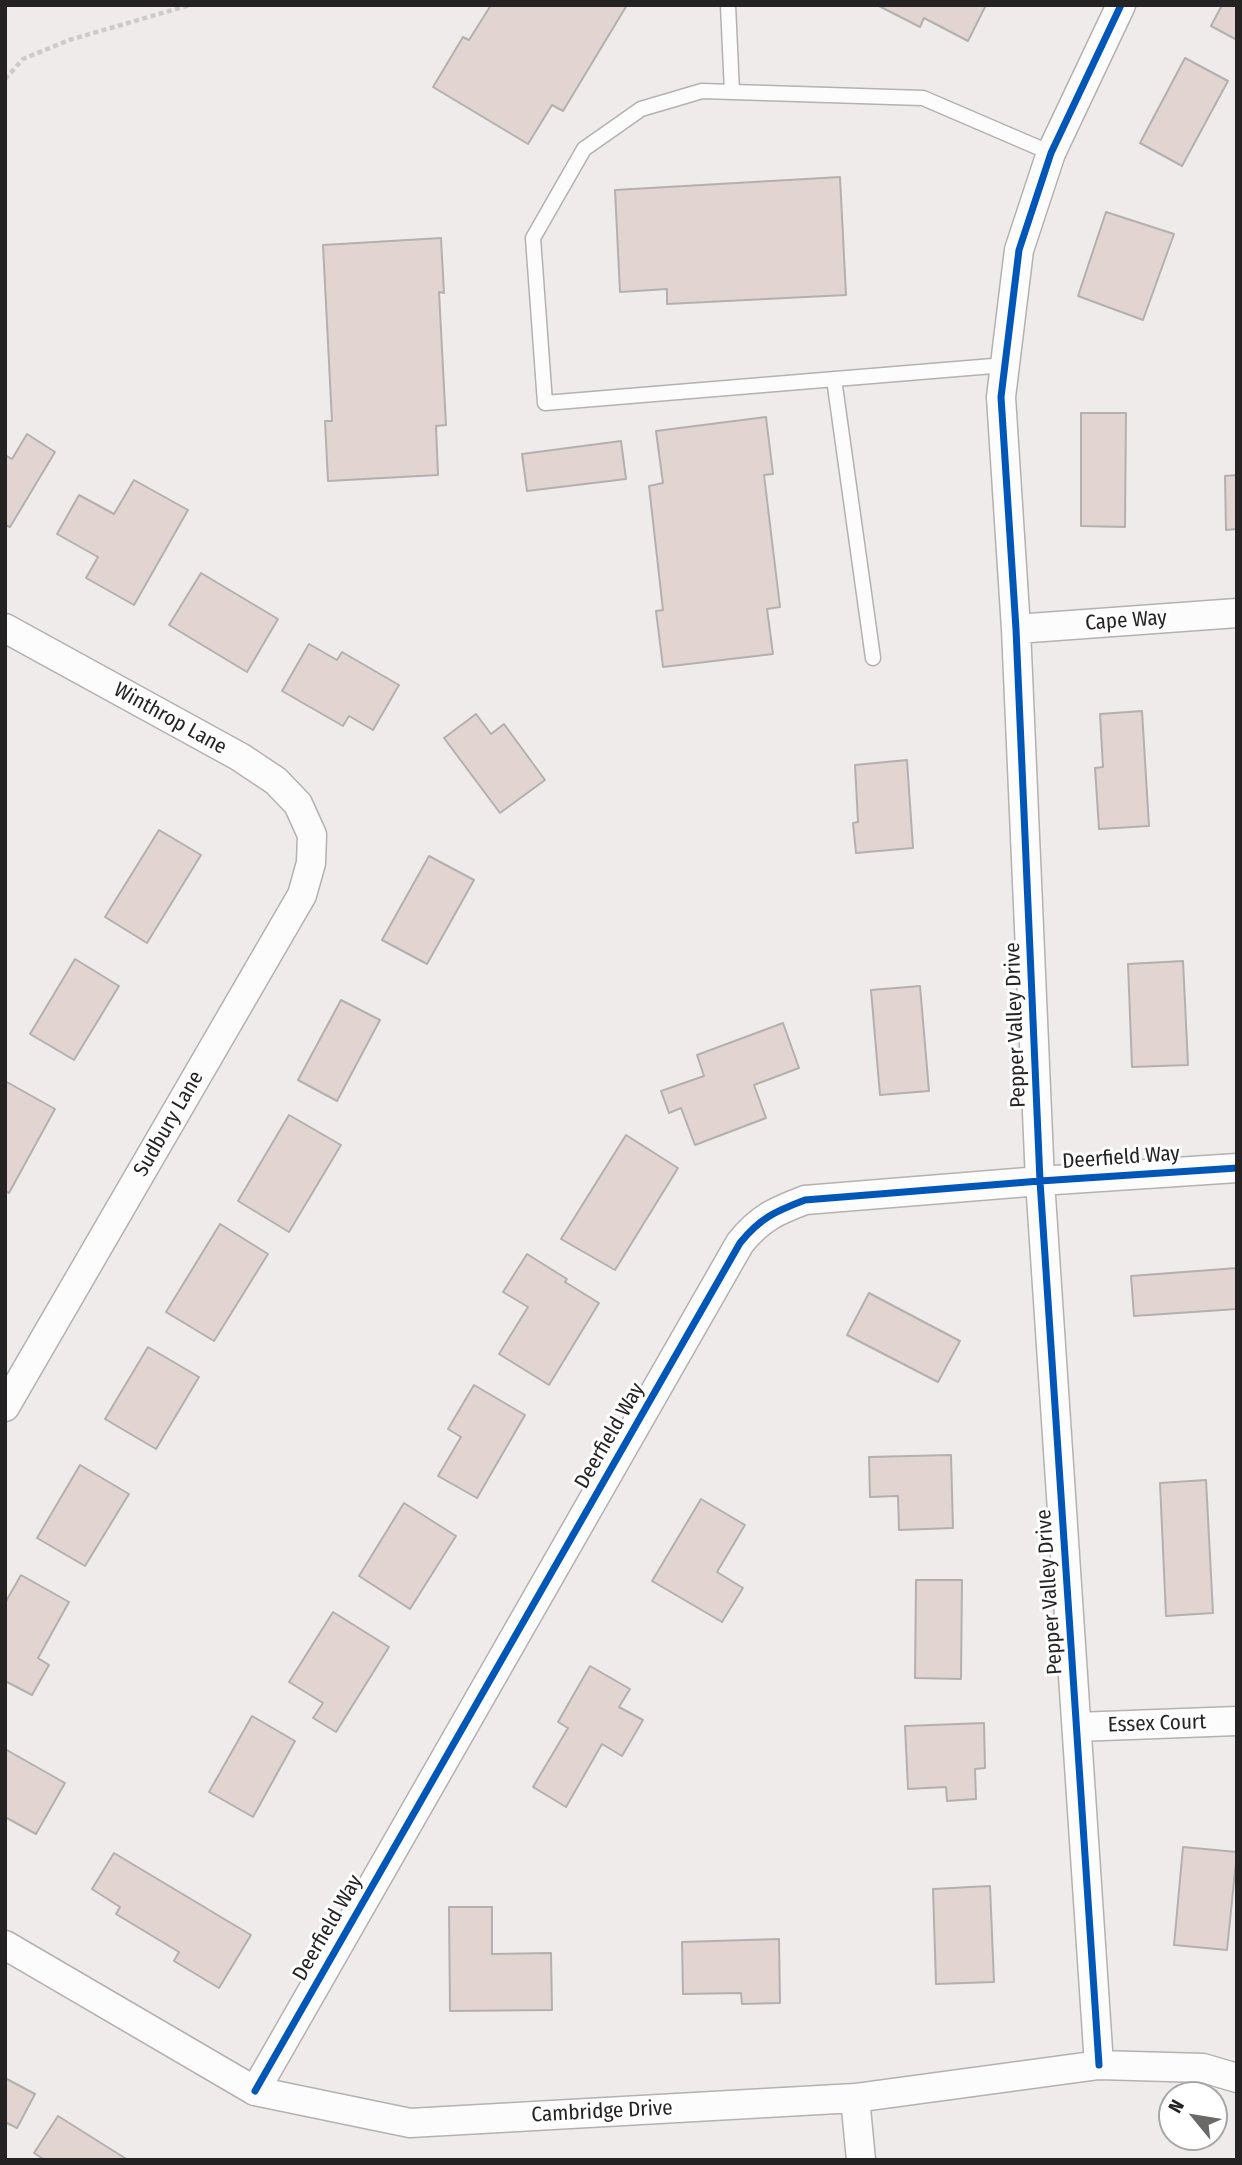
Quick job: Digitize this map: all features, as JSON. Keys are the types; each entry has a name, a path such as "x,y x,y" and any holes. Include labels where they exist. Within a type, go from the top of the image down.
{"street":[{"name":"Pepper Valley Drive","path":"1099,2065 1040,1181 1016,629 1001,397 1019,250 1051,153 1121,5"},
{"name":"Cape Way","path":"1016,629 1237,613"},
{"name":"Winthrop Lane","path":"5,628 240,757 276,781 298,804 312,835"},
{"name":"Sudbury Lane","path":"5,1407 302,895 311,863 312,835"},
{"name":"Deerfield Way","path":"255,2091 740,1243 753,1226 773,1212 805,1200 1237,1168"},
{"name":"Essex Court","path":"1076,1727 1237,1721"},
{"name":"Cambridge Drive","path":"5,1945 255,2091 410,2123 855,2098 1099,2065 1203,2068 1237,2078"},
{"path":"855,2098 861,2160"}],"lane":[{"path":"728,5 732,92"},
{"path":"1005,365 545,403 533,238 584,149 641,108 702,91 923,98 1051,153"},
{"path":"834,379 873,658"}],"path":[{"path":"5,79 23,59 69,40 190,5"}],"building":[{"path":"491,5 627,5 563,111 552,105 528,144 433,87 463,37 469,40"},
{"path":"877,5 986,5 968,41 924,18 920,27"},
{"path":"1222,5 1237,5 1237,40 1211,26"},
{"path":"1185,58 1228,81 1182,166 1140,143"},
{"path":"840,177 846,295 667,304 667,289 620,292 615,190"},
{"path":"1106,212 1174,234 1143,320 1078,296"},
{"path":"441,238 444,293 439,292 446,425 436,426 438,475 328,481 325,421 332,421 323,245"},
{"path":"1081,413 1126,413 1125,527 1081,526"},
{"path":"766,417 773,474 764,475 780,607 767,609 773,654 663,667 656,611 663,610 649,486 663,483 656,431"},
{"path":"27,434 55,452 10,527 5,525 5,455 12,459"},
{"path":"621,441 626,479 527,491 522,454"},
{"path":"1237,475 1237,529 1226,530 1225,476"},
{"path":"134,480 188,510 134,605 86,578 98,557 57,534 79,495 114,514"},
{"path":"201,573 278,619 247,672 169,625"},
{"path":"309,644 337,660 342,652 399,685 373,730 349,716 343,726 282,691"},
{"path":"1142,711 1149,826 1099,829 1095,768 1103,767 1100,714"},
{"path":"476,714 491,734 504,724 545,780 500,813 444,738"},
{"path":"907,760 913,848 856,853 853,823 858,822 855,765"},
{"path":"159,830 201,855 147,943 105,917"},
{"path":"429,856 474,880 427,964 382,940"},
{"path":"75,959 119,986 74,1060 30,1034"},
{"path":"1183,961 1188,1065 1132,1067 1128,964"},
{"path":"920,986 929,1091 880,1095 871,990"},
{"path":"341,1000 380,1020 337,1101 298,1080"},
{"path":"783,1023 799,1068 754,1085 766,1118 695,1145 681,1108 669,1113 661,1091 704,1076 697,1055"},
{"path":"5,1081 55,1109 9,1193 5,1191"},
{"path":"289,1115 341,1145 289,1232 238,1201"},
{"path":"626,1135 678,1168 615,1270 561,1239"},
{"path":"220,1224 268,1254 214,1341 166,1312"},
{"path":"527,1254 599,1303 549,1385 499,1354 528,1307 503,1292"},
{"path":"1237,1268 1237,1309 1134,1316 1131,1276"},
{"path":"869,1293 960,1341 938,1382 847,1335"},
{"path":"148,1347 199,1377 156,1449 105,1419"},
{"path":"474,1385 525,1415 477,1498 438,1476 461,1437 448,1429"},
{"path":"951,1455 953,1528 899,1530 898,1496 870,1497 869,1457"},
{"path":"80,1465 129,1494 85,1566 37,1538"},
{"path":"1206,1480 1213,1613 1166,1616 1160,1483"},
{"path":"701,1499 745,1525 717,1572 743,1588 722,1622 652,1581"},
{"path":"404,1503 456,1536 410,1609 359,1576"},
{"path":"21,1575 69,1602 38,1658 49,1665 32,1695 5,1681 5,1603"},
{"path":"916,1580 962,1580 961,1679 915,1678"},
{"path":"333,1612 389,1647 336,1732 313,1718 323,1703 289,1682"},
{"path":"590,1666 630,1689 619,1707 643,1720 622,1756 602,1744 566,1807 533,1787 568,1728 558,1722"},
{"path":"252,1716 295,1741 253,1817 209,1792"},
{"path":"984,1723 985,1768 975,1769 976,1799 947,1801 946,1787 908,1789 905,1726"},
{"path":"5,1749 65,1783 36,1834 5,1817"},
{"path":"1183,1847 1237,1852 1227,1950 1174,1945"},
{"path":"114,1853 251,1935 219,1988 174,1961 179,1952 116,1914 120,1907 92,1889"},
{"path":"990,1886 994,1982 936,1984 933,1889"},
{"path":"449,1907 492,1907 492,1954 551,1953 552,2010 450,2011"},
{"path":"779,1939 780,2003 742,2004 741,1993 683,1994 682,1942"},
{"path":"5,2078 35,2094 17,2128 5,2122"},
{"path":"58,2116 128,2160 45,2160 34,2153"}],"cycle path":[{"path":"1099,2065 1040,1181 1016,629 1001,397 1019,250 1051,153 1121,5"},
{"path":"255,2091 740,1243 755,1227 777,1212 805,1200 1237,1168"}]}
